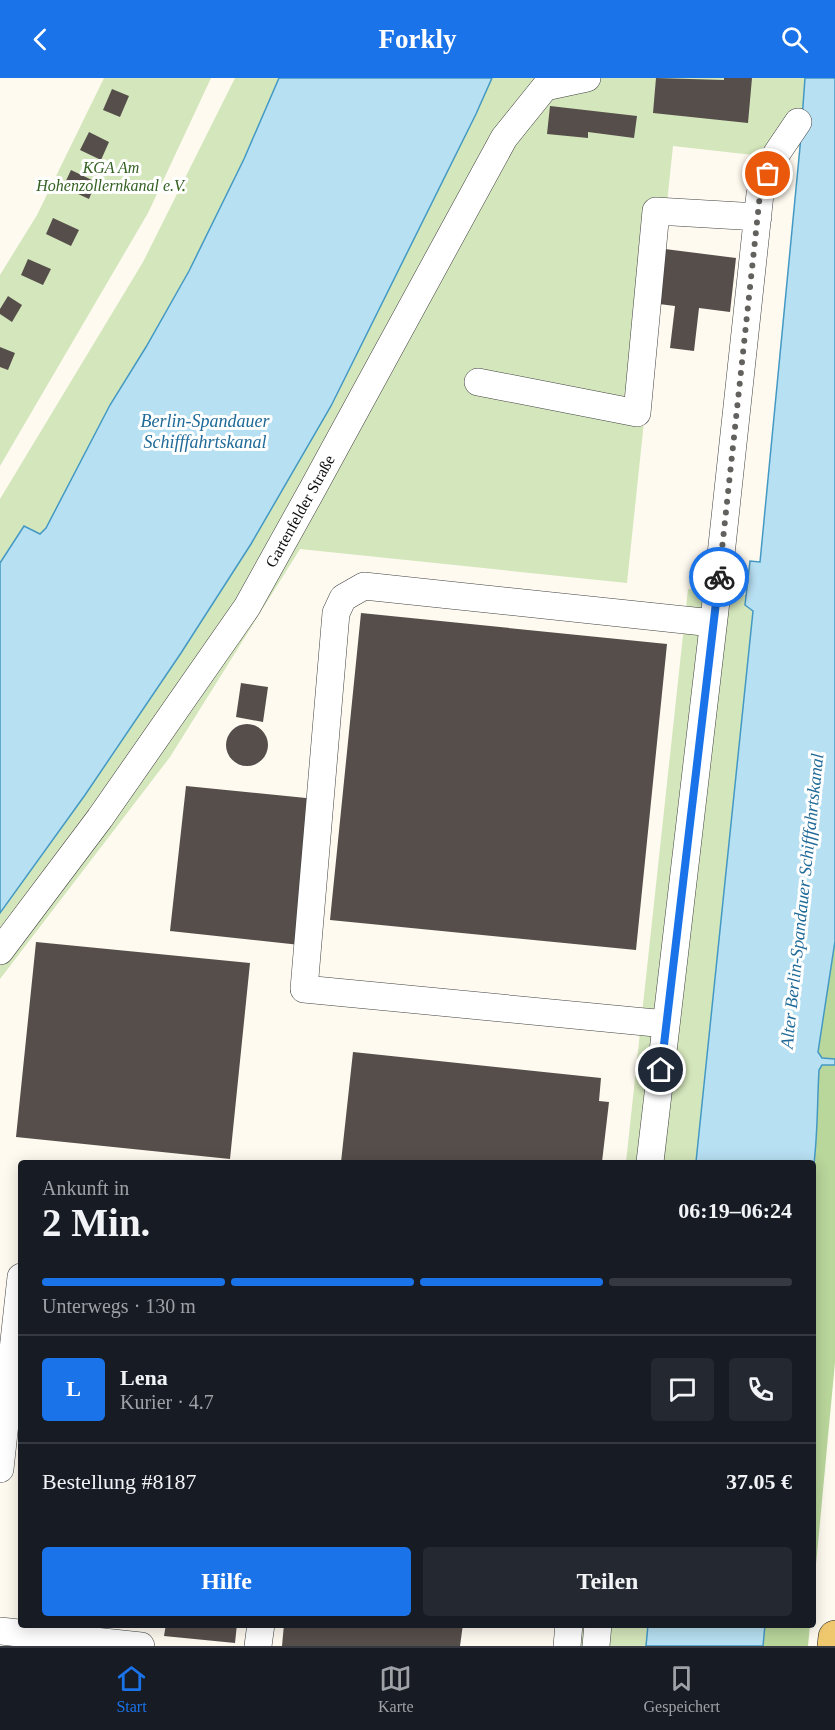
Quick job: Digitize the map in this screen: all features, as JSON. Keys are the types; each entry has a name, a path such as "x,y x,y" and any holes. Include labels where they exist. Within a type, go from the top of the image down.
{"main road":[{"path":"834,1646 835,1637"}],"lane":[{"name":"Gartenfelder Straße","path":"0,951 100,818 247,607 504,138 545,87 587,78"},
{"path":"650,1160 714,617 760,194 777,153 798,122"},
{"path":"478,382 637,413 656,211 758,217"},
{"path":"666,1024 304,989 336,613 343,598 364,586 714,617"},
{"path":"0,1469 18,1305"},
{"path":"0,1630 100,1633 141,1646 143,1628"},
{"path":"258,1646 260,1628"},
{"path":"567,1646 569,1628"},
{"path":"596,1646 598,1628"}],"green space":[{"name":"KGA Am Hohenzollernkanal e.V.","path":"104,78 211,78 148,213 0,466 0,275 37,215"},
{"path":"235,78 279,78 244,159 189,271 110,405 46,528 40,534 24,526 0,562 0,499 143,262"},
{"path":"492,78 805,78 800,147 762,156 673,146 627,583 300,549 170,757 0,979 0,913 85,795 251,544 331,406"},
{"path":"688,589 746,595 745,605 753,611 696,1160 626,1160"},
{"path":"835,941 835,1059 822,1058 818,1052"},
{"path":"822,1065 835,1065 835,1362 816,1565 816,1160 814,1160 819,1069"},
{"path":"577,1628 648,1628 646,1646 574,1646"},
{"path":"765,1628 810,1628 808,1646 763,1646"}],"water":[{"name":"Berlin-Spandauer Schifffahrtskanal","path":"279,78 492,78 331,406 251,544 85,795 0,913 0,563 24,526 40,534 46,528 110,405 189,271 244,159"},
{"name":"Alter Berlin-Spandauer Schifffahrtskanal","path":"805,78 835,78 835,941 818,1052 822,1058 835,1059 835,1065 822,1065 819,1070 814,1160 696,1160 753,611 745,605 750,561 760,562"},
{"path":"648,1628 765,1628 763,1646 646,1646"}],"building":[{"path":"656,78 724,80 724,78 752,78 748,123 653,113"},
{"path":"112,89 129,96 120,117 103,110"},
{"path":"550,106 637,116 634,138 588,132 588,138 547,134"},
{"path":"89,132 109,142 101,160 80,150"},
{"path":"71,170 96,182 89,199 63,187"},
{"path":"53,218 79,230 71,246 46,234"},
{"path":"657,248 736,258 730,312 699,308 694,351 670,348 675,306 651,303"},
{"path":"28,259 51,269 43,285 21,275"},
{"path":"8,296 22,305 12,322 0,314 0,309"},
{"path":"0,347 15,353 8,370 0,367"},
{"path":"361,613 667,644 636,950 330,920"},
{"path":"241,683 268,687 263,722 236,717"},
{"path":"247,724 255,725 262,730 267,737 267,753 262,760 255,765 247,766 239,765 232,760 227,753 226,745 227,737 232,730 239,725"},
{"path":"186,786 316,799 300,945 170,931"},
{"path":"36,942 250,963 230,1159 16,1137"},
{"path":"353,1052 601,1078 599,1101 609,1102 602,1160 341,1160"},
{"path":"165,1628 237,1628 235,1643 164,1636"},
{"path":"284,1628 462,1628 460,1646 282,1646"}],"way so far":[{"path":"719,577 760,194 768,174"}],"route":[{"path":"661,1070 719,577"}]}
